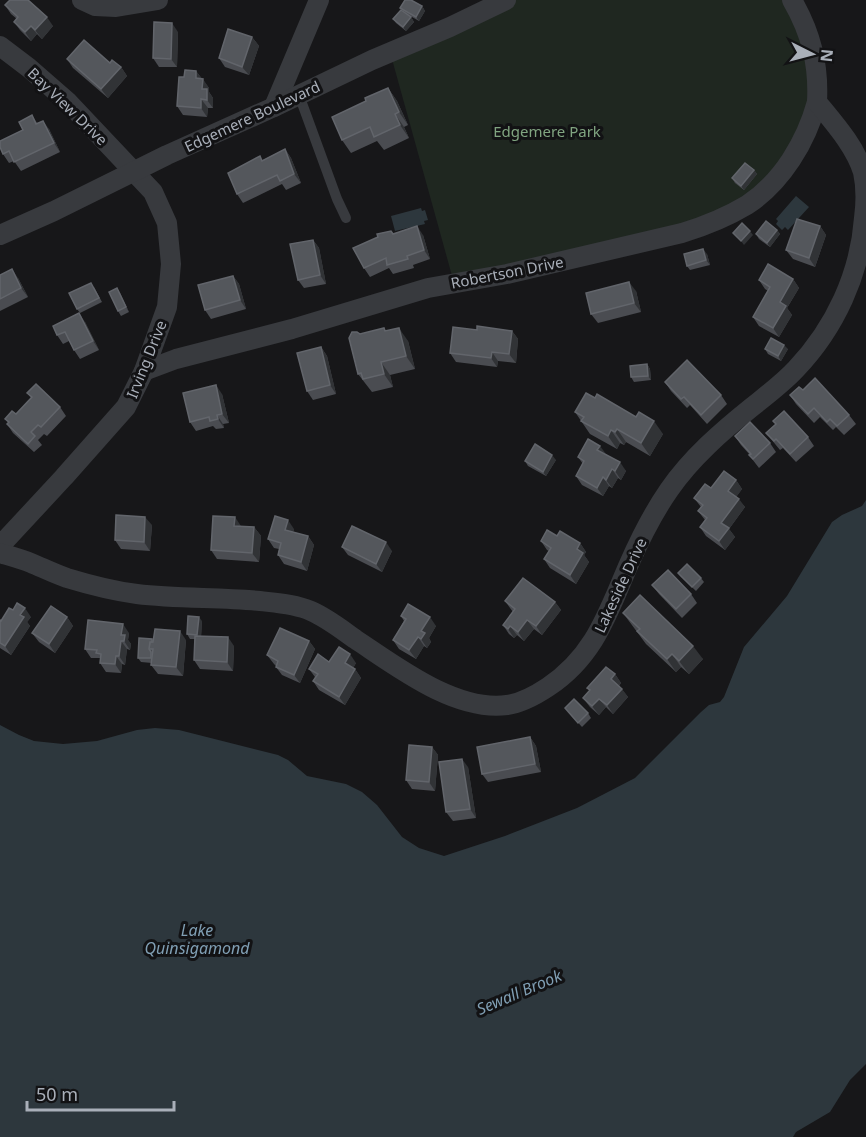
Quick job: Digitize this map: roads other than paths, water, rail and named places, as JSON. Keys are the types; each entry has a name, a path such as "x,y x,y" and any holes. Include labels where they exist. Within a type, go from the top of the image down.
{"street":[{"path":"82,0 95,6 116,7 158,0"},
{"path":"274,107 319,0"},
{"name":"Edgemere Boulevard","path":"0,235 54,211 132,171 506,0"},
{"name":"Robertson Drive","path":"144,371 176,359 283,332 428,288 530,269 682,233 704,226 747,204 766,190 779,176 799,146 813,117 817,102 816,60 801,16 792,0"},
{"name":"Bay View Drive","path":"0,46 68,102 132,171"},
{"path":"817,102 846,139 865,176"},
{"name":"Irving Drive","path":"0,546 126,407 144,371 167,307 171,264 167,223 153,192 132,171"},
{"name":"Lakeside Drive","path":"0,553 64,577 115,591 157,596 238,599 290,605 308,610 324,618 407,673 454,697 490,705 508,705 525,700 558,681 588,648 611,608 629,564 656,511 688,466 727,428 797,369 833,320 846,293 863,234 866,204 865,176"}],"lane":[{"path":"299,95 346,218"}],"water":[{"path":"796,196 809,207 788,230 785,227 782,230 776,224 778,221 776,219"},
{"path":"421,208 422,211 425,210 428,220 424,221 425,224 395,231 391,216"},
{"name":"Lake Quinsigamond","path":"866,500 866,1064 850,1080 830,1112 796,1132 793,1137 0,1137 0,725 34,741 63,744 97,741 137,730 155,728 179,730 278,755 288,760 307,776 346,784 362,792 377,805 402,837 419,848 444,856 505,836 577,808 635,778 701,712 709,705 720,702 744,647 787,596 832,522 862,506"}],"park label":[{"name":"Edgemere Park","path":"547,131"}],"water label":[{"name":"Sewall Brook","path":"519,992"}]}
